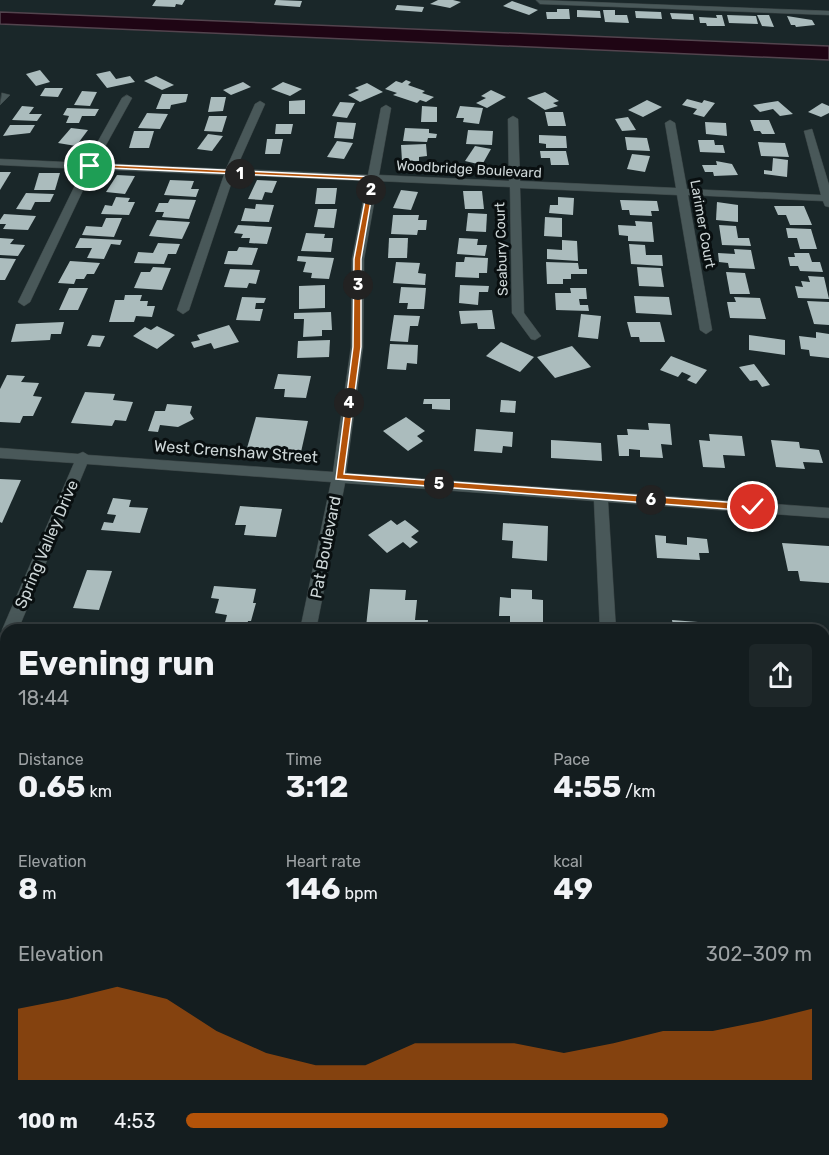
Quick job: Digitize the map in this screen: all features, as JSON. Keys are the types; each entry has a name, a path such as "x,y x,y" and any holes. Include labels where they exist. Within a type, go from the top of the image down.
{"street":[{"path":"540,1 829,13"},
{"path":"24,302 92,161 127,98"},
{"path":"183,310 231,168 260,104"},
{"name":"Pat Boulevard","path":"309,624 339,476 357,347 358,259 386,108"},
{"name":"Seabury Court","path":"513,119 518,313 535,336"},
{"name":"Larimer Court","path":"670,123 706,330"},
{"path":"809,131 828,195"},
{"name":"Woodbridge Boulevard","path":"0,153 92,161 828,195"},
{"name":"Woodbridge Boulevard","path":"0,162 92,161"},
{"name":"West Crenshaw Street","path":"0,453 829,513"},
{"name":"Spring Valley Drive","path":"13,624 83,458"},
{"path":"601,496 608,624"}],"shaded area":[{"path":"0,12 829,46 829,60 0,24"}],"building":[{"path":"156,0 185,0 182,5 176,4 175,7 152,6"},
{"path":"276,0 302,1 300,7 274,5"},
{"path":"438,0 461,2 450,8 430,4"},
{"path":"512,1 538,10 529,15 503,6"},
{"path":"397,5 424,7 422,12 395,10"},
{"path":"557,9 569,9 570,19 547,19 546,12 557,12"},
{"path":"577,10 600,11 601,18 577,17"},
{"path":"603,10 615,10 615,15 627,15 629,23 605,22"},
{"path":"635,11 661,12 662,19 636,18"},
{"path":"670,13 693,14 694,20 672,19"},
{"path":"716,15 722,15 725,26 707,26 706,23 700,23 699,17 717,18"},
{"path":"727,15 756,16 758,24 729,23"},
{"path":"757,15 769,15 774,27 762,26"},
{"path":"787,16 812,20 815,25 796,27 791,25"},
{"path":"40,70 50,82 36,86 26,74"},
{"path":"110,71 116,79 130,76 135,82 107,88 96,74"},
{"path":"156,76 174,85 162,90 144,81"},
{"path":"406,80 411,82 408,85 434,97 426,102 420,100 417,103 393,95 397,93 385,89 396,81 402,83"},
{"path":"243,82 251,87 231,95 223,90"},
{"path":"283,82 302,89 290,96 271,89"},
{"path":"367,83 383,92 360,102 348,95 359,90 355,88"},
{"path":"45,88 63,88 58,97 40,96"},
{"path":"491,90 506,97 487,108 476,103 486,98 481,96"},
{"path":"82,91 97,92 90,106 74,105"},
{"path":"545,92 559,101 553,103 558,106 545,110 527,98"},
{"path":"162,94 188,94 186,102 171,105 170,109 156,109"},
{"path":"211,97 226,97 223,111 208,112"},
{"path":"687,99 702,103 704,100 715,103 704,117 693,114 697,109 682,105"},
{"path":"305,100 305,114 289,114 289,101"},
{"path":"647,100 662,107 643,117 628,110"},
{"path":"778,101 793,114 780,116 773,109 760,112 753,105"},
{"path":"340,102 355,103 347,118 332,116"},
{"path":"822,103 829,106 829,113 821,117 808,112"},
{"path":"22,106 34,107 29,114 42,114 37,121 12,120"},
{"path":"422,106 437,107 437,122 421,122"},
{"path":"460,106 483,108 479,124 463,122 464,118 456,118"},
{"path":"67,108 99,109 95,116 82,116 79,123 66,123 69,116 63,115"},
{"path":"545,112 563,112 566,126 548,126"},
{"path":"147,113 168,114 160,129 138,128"},
{"path":"209,116 227,116 222,132 204,131"},
{"path":"628,117 636,130 622,131 615,119"},
{"path":"750,120 769,120 775,134 762,134 760,131 754,131"},
{"path":"337,122 356,123 353,139 334,138"},
{"path":"705,122 726,123 727,136 706,134"},
{"path":"276,124 293,124 291,134 275,134"},
{"path":"10,125 35,125 30,133 3,136"},
{"path":"71,128 88,130 76,146 58,143"},
{"path":"405,128 429,129 429,133 437,134 436,138 428,138 427,142 403,141"},
{"path":"468,130 493,131 492,145 466,144"},
{"path":"134,131 154,131 149,148 129,148"},
{"path":"208,134 223,136 212,151 197,149"},
{"path":"539,135 566,136 567,148 546,148 546,144 539,143"},
{"path":"625,137 647,138 650,151 627,150"},
{"path":"267,139 283,139 280,154 265,154"},
{"path":"698,140 714,140 715,145 723,145 725,153 700,152"},
{"path":"337,141 353,143 344,159 327,157"},
{"path":"758,142 785,143 789,157 761,156"},
{"path":"426,144 427,156 419,157 419,161 402,161 401,145"},
{"path":"475,146 491,149 482,165 465,161"},
{"path":"540,151 566,151 569,165 551,165 550,158 541,158"},
{"path":"632,154 650,156 645,172 627,169"},
{"path":"773,158 788,160 787,177 764,174 764,170 772,171"},
{"path":"716,161 732,164 738,175 714,176 713,172 705,172 702,165 717,165"},
{"path":"0,172 11,172 0,190"},
{"path":"39,173 60,173 55,190 34,190"},
{"path":"117,175 135,176 125,194 106,192"},
{"path":"170,180 194,181 191,189 199,189 196,197 164,195"},
{"path":"257,180 277,181 272,193 265,192 262,200 248,199"},
{"path":"317,188 337,188 335,204 315,204"},
{"path":"401,190 418,192 411,210 393,208"},
{"path":"463,191 482,191 484,209 465,209"},
{"path":"26,193 54,194 50,202 35,202 31,210 16,209"},
{"path":"116,197 130,198 128,202 135,202 129,215 101,214 105,205 112,206"},
{"path":"558,197 574,198 573,215 549,213 550,205 558,205"},
{"path":"170,199 196,200 189,219 162,217 164,212 155,212 159,203 168,203"},
{"path":"620,200 657,201 659,211 651,211 652,216 630,215 629,210 622,210"},
{"path":"717,202 738,205 738,222 716,220"},
{"path":"256,204 274,205 269,222 241,221 245,208 255,209"},
{"path":"774,206 804,206 812,225 790,225 786,215 778,215"},
{"path":"318,209 337,209 334,228 314,227"},
{"path":"468,213 487,214 486,232 466,231"},
{"path":"4,214 36,216 28,230 3,229 6,224 0,224 0,220"},
{"path":"393,215 419,215 418,220 427,220 426,230 418,230 417,235 391,234"},
{"path":"545,217 562,218 562,237 544,236"},
{"path":"106,218 122,218 114,237 82,235 86,226 102,227"},
{"path":"157,220 190,222 182,239 149,236"},
{"path":"635,221 652,222 654,242 628,241 628,236 619,235 618,225 636,226"},
{"path":"238,225 272,227 267,244 249,243 250,238 241,238 243,234 234,233"},
{"path":"719,225 736,226 738,238 749,238 751,246 722,245"},
{"path":"786,228 811,229 817,249 800,249 797,238 788,238"},
{"path":"306,233 325,234 324,238 333,238 331,252 301,251"},
{"path":"0,238 14,239 10,244 25,245 18,256 0,255"},
{"path":"80,238 122,240 120,245 111,244 104,259 87,258 92,248 75,248"},
{"path":"389,238 408,238 407,258 388,258"},
{"path":"459,238 478,239 477,245 487,245 485,256 457,254"},
{"path":"562,240 577,241 578,261 547,259 547,249 562,250"},
{"path":"158,243 180,244 176,254 168,254 164,264 134,263 138,252 153,253"},
{"path":"629,244 645,245 646,255 662,255 663,266 631,264"},
{"path":"239,247 258,248 252,265 224,264 228,251 237,251"},
{"path":"734,249 751,250 755,269 729,268 728,263 719,262 718,253 735,254"},
{"path":"794,253 809,253 812,262 820,262 823,272 800,271 798,266 790,266 788,257 795,257"},
{"path":"298,256 334,258 329,279 311,278 312,273 303,272 306,262 297,261"},
{"path":"465,257 488,258 487,273 479,273 479,278 455,277 456,262 464,262"},
{"path":"0,258 16,259 5,280 0,280"},
{"path":"70,261 100,263 94,274 87,274 84,279 76,279 74,284 58,283"},
{"path":"396,262 420,263 418,273 426,274 425,285 393,283"},
{"path":"546,262 578,263 579,269 587,269 587,274 571,274 571,279 563,279 563,284 547,284"},
{"path":"153,267 171,268 162,290 134,288 141,272 150,272"},
{"path":"637,267 661,268 664,287 639,286"},
{"path":"230,269 260,270 256,284 249,283 247,288 224,287"},
{"path":"726,272 745,273 750,294 730,294"},
{"path":"808,276 824,277 829,299 798,298 795,286 803,287 801,281 810,282"},
{"path":"325,285 325,308 299,309 299,286"},
{"path":"460,285 489,286 488,292 479,292 478,305 459,303"},
{"path":"401,287 426,288 424,309 407,309 408,303 399,303"},
{"path":"69,288 88,288 78,310 59,310"},
{"path":"570,288 586,288 587,299 579,299 580,305 588,305 589,311 556,310 555,293 571,293"},
{"path":"125,295 142,295 140,301 148,301 147,306 155,306 152,317 136,316 134,322 109,322 115,300 124,300"},
{"path":"634,296 669,297 672,315 636,313"},
{"path":"242,297 266,298 264,303 256,303 255,309 263,309 260,321 236,320"},
{"path":"734,297 760,298 766,319 730,318 727,302 736,302"},
{"path":"807,301 829,302 829,325 814,324"},
{"path":"492,310 495,329 478,329 477,323 461,324 459,311"},
{"path":"331,312 332,330 322,330 322,336 303,337 304,319 294,319 294,313"},
{"path":"581,314 601,316 598,339 578,337"},
{"path":"394,315 420,316 418,326 410,326 408,342 390,341"},
{"path":"64,322 61,334 51,334 50,340 11,342 16,324"},
{"path":"627,322 660,322 665,342 640,342 639,337 631,337"},
{"path":"229,325 239,342 214,349 211,343 194,348 191,342 200,340 197,335"},
{"path":"157,326 175,335 157,349 133,336 145,327 151,330"},
{"path":"816,332 829,334 829,358 810,356 809,350 801,349 799,336 816,338"},
{"path":"92,335 105,336 100,347 87,346"},
{"path":"749,335 785,340 785,355 749,350"},
{"path":"330,340 329,357 297,358 298,341"},
{"path":"501,342 534,357 520,372 486,356"},
{"path":"390,344 418,345 417,364 407,363 406,370 387,369"},
{"path":"572,346 591,367 555,378 537,357"},
{"path":"671,356 707,370 696,384 687,380 691,376 682,372 678,377 660,370"},
{"path":"754,364 770,385 762,387 757,380 750,381 739,367"},
{"path":"278,374 311,376 306,398 284,397 285,389 274,389"},
{"path":"7,375 25,376 21,382 39,383 33,396 42,397 33,416 23,416 20,423 0,422 0,389"},
{"path":"85,392 115,394 113,400 133,402 126,421 115,420 112,426 71,423"},
{"path":"424,399 450,399 450,410 432,409 432,404 423,404"},
{"path":"501,400 516,401 515,413 500,412"},
{"path":"167,404 192,406 190,413 194,419 178,427 160,425 158,432 148,431 155,411 165,411"},
{"path":"256,417 308,421 301,452 247,448"},
{"path":"406,417 425,431 417,436 423,441 408,451 383,431"},
{"path":"648,423 670,424 672,445 661,444 663,458 640,457 640,450 629,449 629,456 619,456 617,435 628,435 627,429 649,430"},
{"path":"476,429 513,432 512,447 503,446 502,453 474,451"},
{"path":"709,434 742,436 745,456 723,455 725,468 703,467 699,440 710,441"},
{"path":"551,440 601,443 602,461 551,458"},
{"path":"771,440 799,442 800,448 819,450 823,463 803,462 805,469 776,467"},
{"path":"0,479 21,480 2,523 0,522"},
{"path":"113,498 131,500 129,507 148,508 140,533 101,530 104,522 113,523 116,515 107,514"},
{"path":"240,506 282,509 276,537 244,535 246,525 235,525"},
{"path":"391,520 397,525 405,520 419,531 411,537 418,542 410,548 403,542 387,553 368,535"},
{"path":"503,523 548,526 547,561 512,558 513,541 502,540"},
{"path":"655,535 666,536 666,543 687,545 687,537 707,539 709,553 699,553 700,560 657,558"},
{"path":"782,543 829,546 829,583 800,581 798,571 788,571"},
{"path":"87,570 112,571 99,610 73,608"},
{"path":"214,586 256,589 253,603 256,603 251,621 248,621 247,624 225,624 227,615 215,613 219,599 211,598"},
{"path":"370,589 406,590 405,600 417,600 415,620 428,620 428,624 366,624"},
{"path":"511,589 532,590 532,599 543,600 543,624 510,624 510,616 499,616 500,597 511,598"},
{"path":"672,620 698,622 698,624 673,624"}],"route":[{"path":"90,166 373,178 358,259 357,347 339,476 753,507"}]}
